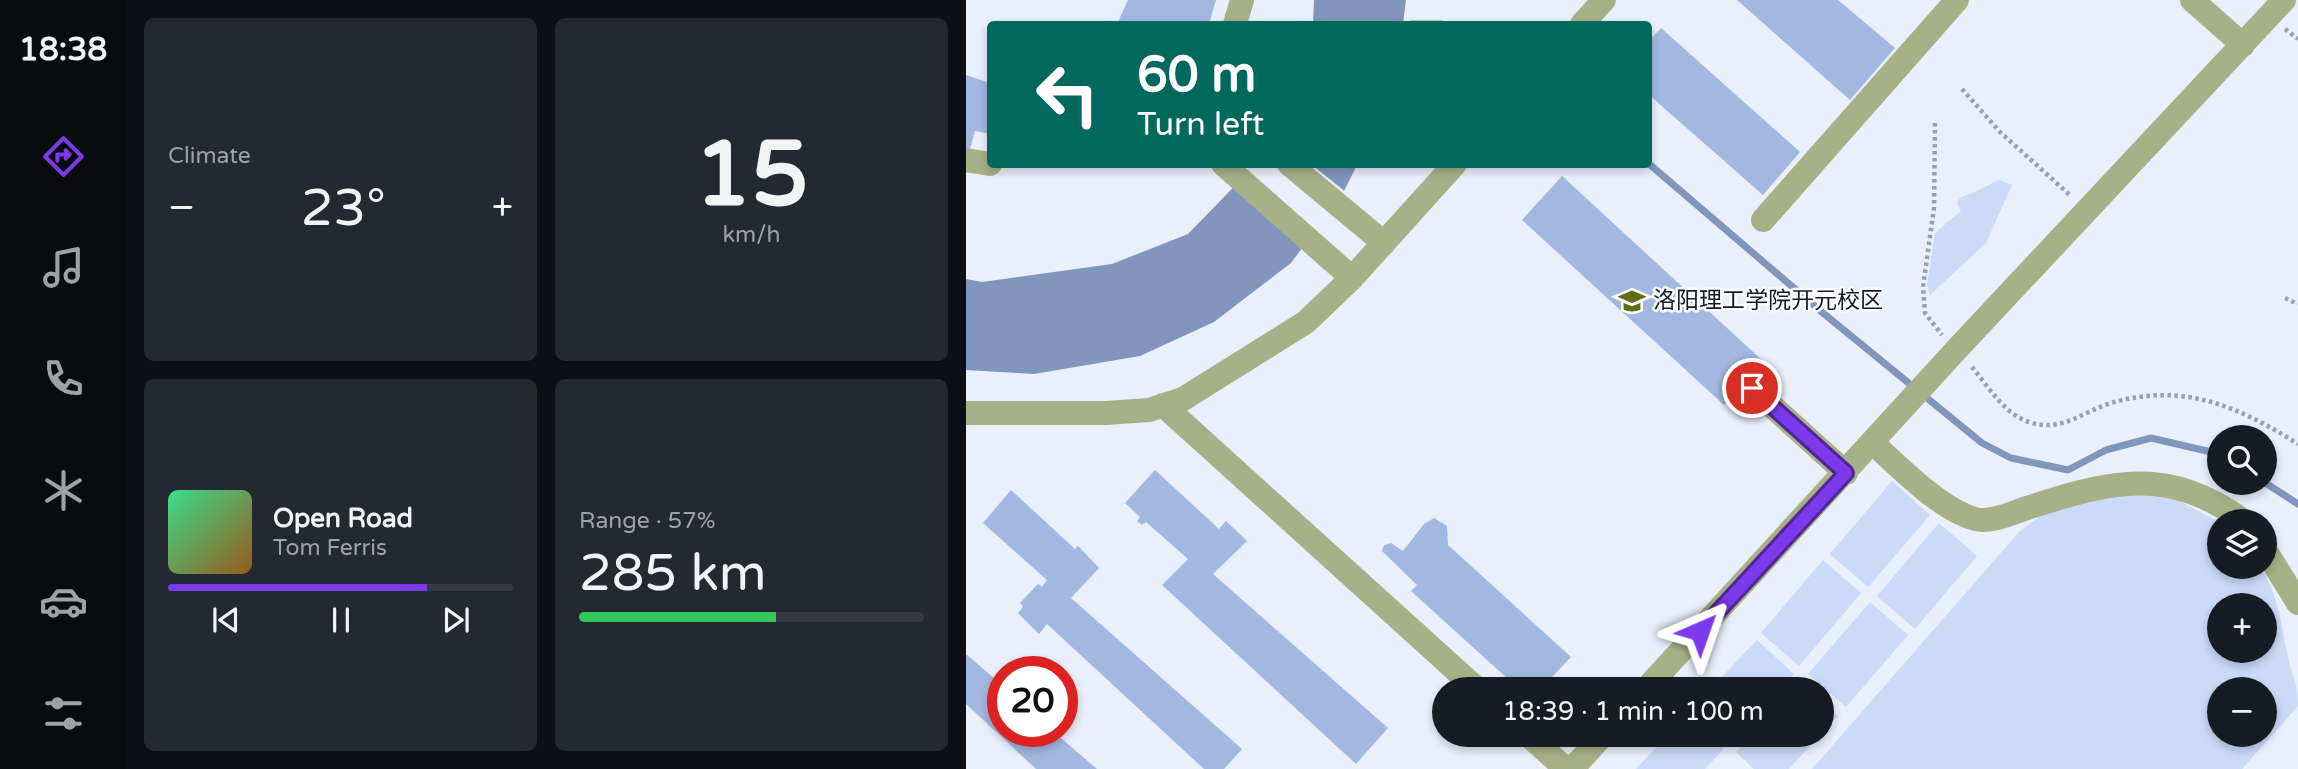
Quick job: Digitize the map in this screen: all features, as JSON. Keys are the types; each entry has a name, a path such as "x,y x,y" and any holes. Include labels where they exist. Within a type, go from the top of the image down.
{"lane":[{"path":"1236,21 1242,0"},
{"path":"1585,21 1604,0"},
{"path":"1763,220 1957,0"},
{"path":"2192,0 2243,45"},
{"path":"1657,677 1952,355 2284,0"},
{"path":"966,160 987,164"},
{"path":"1228,168 1352,278"},
{"path":"1294,168 1384,243"},
{"path":"966,413 1105,413 1149,410 1183,399 1267,349 1306,322 1352,278 1451,168"},
{"path":"1752,388 1846,473"},
{"path":"1163,405 1464,677"},
{"path":"1879,435 1915,481 1956,510 1977,520 2000,517 2076,493 2133,483 2183,487 2227,509"},
{"path":"2277,569 2298,603"},
{"path":"1541,747 1566,769"},
{"path":"1572,769 1592,747"}],"path":[{"path":"2284,28 2298,39"},
{"path":"1962,89 2000,131 2087,211"},
{"path":"1935,123 1934,208 1923,300 1930,321 1952,355 2014,415 2031,423 2060,425 2110,403 2144,397 2197,396 2245,414 2298,444"},
{"path":"2285,298 2298,304"}],"shaded area":[{"path":"1314,0 1406,0 1403,21 1313,21"},
{"path":"1252,168 1356,168 1343,193 1291,263 1214,322 1140,356 1034,374 966,370 966,279 982,282 1112,264 1188,234"},
{"path":"1999,180 2012,185 1986,243 1930,295 1927,285 1935,233 1961,211 1957,202 1961,197"},
{"path":"1892,481 1930,515 1868,587 1830,554"},
{"path":"2123,492 2178,500 2207,516 2207,579 2266,579 2273,593 2207,593 2207,663 2277,663 2277,605 2296,686 2298,706 2277,730 2277,677 2207,677 2207,747 2262,747 2242,769 1812,769 2019,532 2052,507"},
{"path":"1939,523 1977,556 1915,629 1877,596"},
{"path":"1823,560 1861,593 1799,666 1761,633"},
{"path":"1870,602 1908,635 1846,707 1834,697 1834,677 1811,677 1808,674"},
{"path":"1757,640 1794,674 1791,677 1722,677"},
{"path":"1657,747 1724,749 1705,769 1636,769"},
{"path":"1741,747 1809,747 1789,769 1754,769 1736,752"}],"pier":[{"path":"1246,168 1316,168 1347,193 1314,238 1237,178"}],"building":[{"path":"1128,0 1216,0 1210,21 1118,21"},
{"path":"1737,0 1838,0 1895,48 1850,100"},
{"path":"1661,28 1800,152 1763,195 1652,98 1652,38"},
{"path":"966,75 987,82 987,133 975,131 970,149 966,148"},
{"path":"1562,176 1764,362 1724,405 1522,220"},
{"path":"1155,470 1219,529 1226,521 1247,541 1213,574 1388,728 1356,764 1162,585 1188,559 1146,522 1142,525 1137,521 1140,517 1125,503"},
{"path":"1011,490 1075,549 1078,546 1099,568 1071,598 1242,749 1224,769 1204,769 1047,624 1039,634 1018,613 1023,607 1020,603 1038,584 1042,587 1047,580 983,523"},
{"path":"1434,518 1447,526 1448,545 1571,657 1552,677 1506,677 1411,591 1417,585 1382,551 1384,545 1391,543 1403,551 1424,524"},
{"path":"966,654 987,672 987,724 966,704"},
{"path":"1012,747 1071,747 1097,769 1036,769"}],"waterway":[{"path":"1652,166 1823,313 1982,443 2011,458 2068,470 2106,450 2151,438 2207,451"},
{"path":"2277,490 2298,504"}],"place":[{"name":"洛阳理工学院开元校区","path":"1632,301"}],"route":[{"path":"1700,631 1846,473 1752,388"}]}
